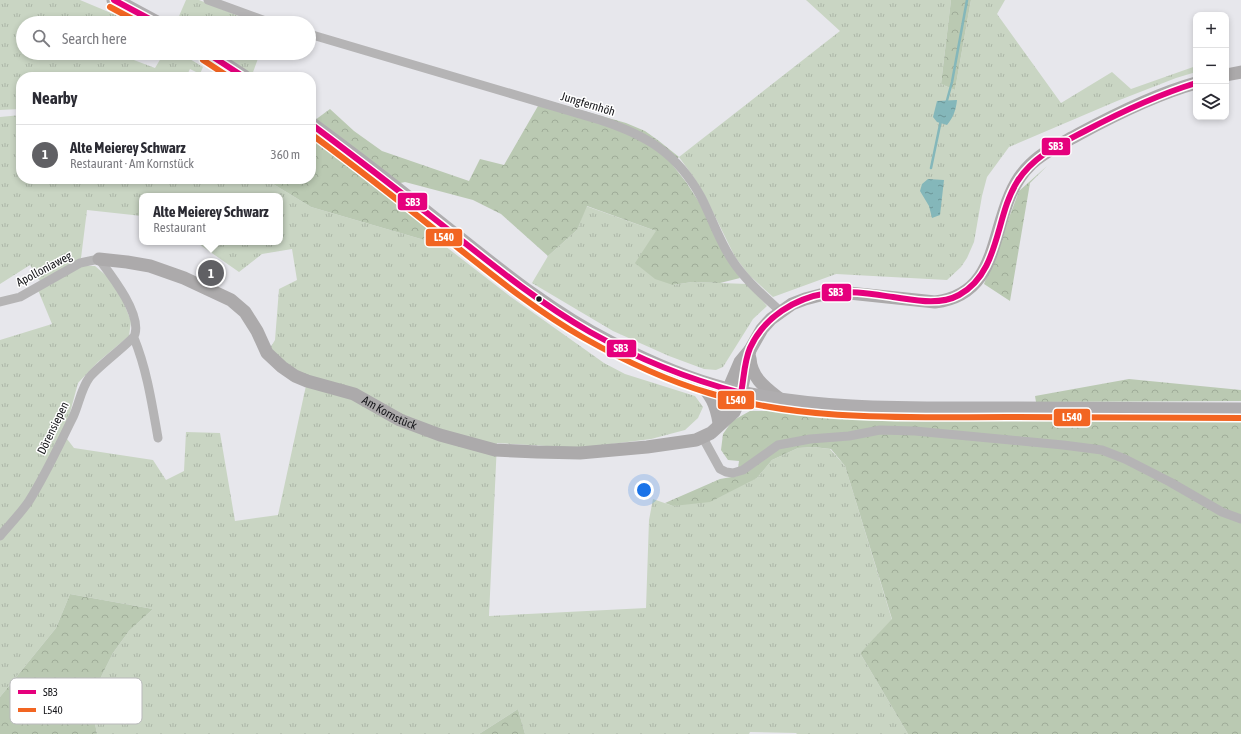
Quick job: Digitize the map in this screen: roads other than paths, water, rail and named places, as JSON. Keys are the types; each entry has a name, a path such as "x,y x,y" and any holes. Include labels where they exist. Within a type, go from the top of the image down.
{"main road":[{"path":"114,0 144,16"},
{"path":"218,60 236,72"},
{"path":"316,128 391,184 468,246 543,303 609,342 661,367 698,381 735,392 781,400 826,405 913,409 1241,410"}],"street":[{"path":"208,0 252,16"},
{"name":"Jungfernhöh","path":"316,36 600,120 642,136 659,147 686,175 701,197 732,260 744,276 780,311"},
{"path":"1229,74 1241,72"},
{"name":"Am Kornstück","path":"99,259 150,266 184,278 231,300 245,312 257,331 267,353 286,370 307,381 354,394 400,420 440,435 495,450 580,453 647,447 703,438 734,412 735,392 750,350 762,329 780,311 805,299 828,293 849,293 935,302 946,300 962,294 975,284 986,268 1004,207 1011,189 1019,177 1031,164 1055,147 1103,121 1169,92 1193,84"},
{"path":"99,259 115,279 127,299 134,320 136,330 134,338 141,356 152,402 158,438"},
{"name":"Apolloniaweg","path":"0,302 20,296 80,263 99,259"},
{"name":"Dörensiepen","path":"0,536 28,502 38,485 74,413 88,380 99,367 134,338"},
{"path":"750,350 752,368 756,378 763,386 781,400"},
{"path":"698,381 714,401 719,425"},
{"path":"703,438 720,470 733,473 743,470 778,445 810,439 850,436 880,430 915,431 1102,450 1125,459 1222,512 1241,519"}],"water":[{"path":"957,100 954,114 947,125 937,122 933,117 937,101"},
{"path":"928,179 944,180 940,215 932,218 929,206 920,191 922,184"}],"waterway":[{"path":"946,104 952,82 967,0"},
{"path":"931,168 941,120"}],"place":[{"name":"Alte Meierey Schwarz","path":"211,273"}]}
